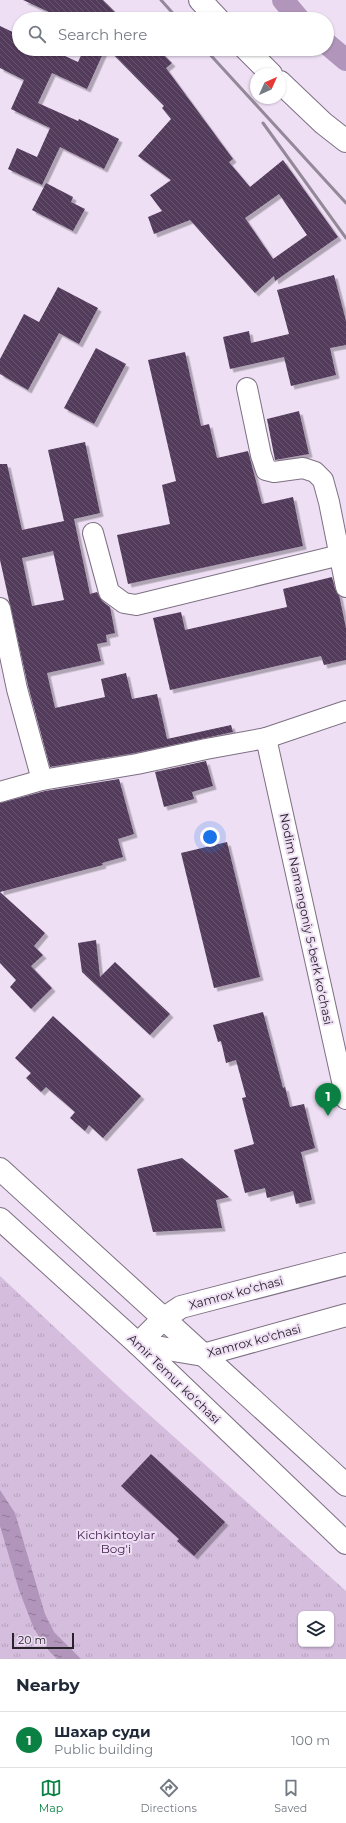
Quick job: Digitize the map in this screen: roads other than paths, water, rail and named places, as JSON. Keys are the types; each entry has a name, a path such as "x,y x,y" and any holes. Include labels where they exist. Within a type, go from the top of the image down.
{"main road":[{"path":"200,0 211,12"},
{"path":"253,56 266,68"},
{"path":"286,88 323,123 346,141"},
{"path":"0,1169 346,1485"},
{"name":"Amir Temur koʻchasi","path":"0,1219 138,1344 346,1543"},
{"name":"Xamrox koʻchasi","path":"138,1344 163,1318 180,1308 346,1264"},
{"name":"Xamrox ko'chasi","path":"138,1344 203,1355 346,1315"}],"street":[{"path":"247,388 261,455 266,470 274,472 303,468 315,472 323,480 346,587"},
{"path":"93,533 109,592 124,604 136,605 340,555"},
{"path":"0,608 17,689 42,780"},
{"path":"0,792 42,780 137,764 206,748 266,738 346,711"},
{"name":"Nodim Namangoniy 5-berk koʻchasi","path":"266,738 346,1099"}],"water":[{"path":"0,1490 15,1513 45,1614 54,1632 81,1659 57,1659 50,1652 34,1629 19,1590 0,1526"}],"waterway":[{"path":"283,0 293,12"},
{"path":"334,50 346,60"}],"railway":[{"path":"161,0 172,12"},
{"path":"211,56 346,203"},
{"path":"263,123 346,238"}],"place":[{"name":"Шахар суди","path":"328,1116"}],"park label":[{"name":"Kichkintoylar Bog'i","path":"116,1542"}]}
